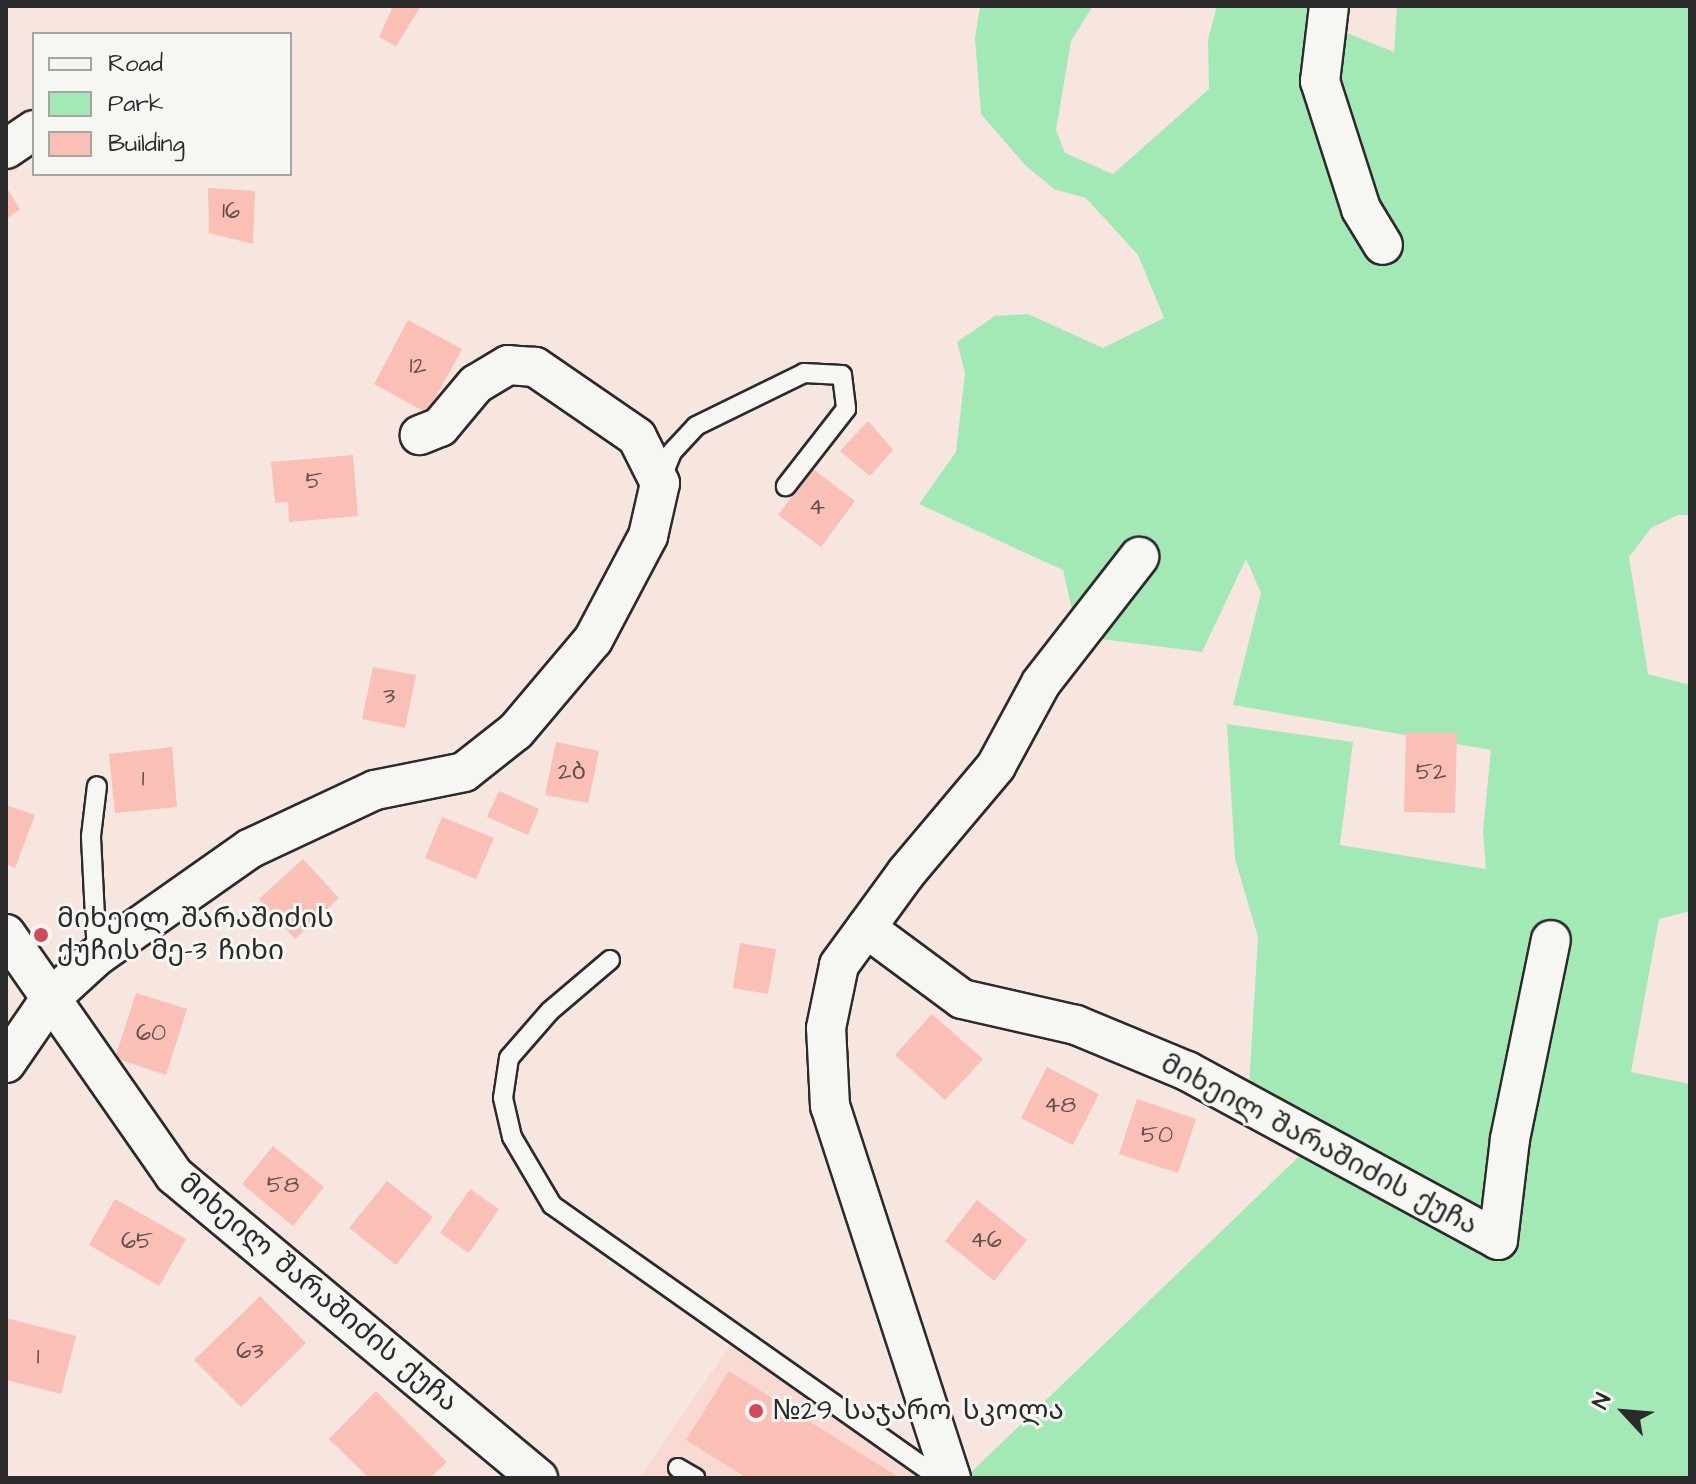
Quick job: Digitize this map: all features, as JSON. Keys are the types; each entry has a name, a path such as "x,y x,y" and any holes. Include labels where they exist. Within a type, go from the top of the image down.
{"street":[{"path":"1329,6 1320,81 1361,209 1383,245"},
{"path":"6,149 32,131"},
{"path":"6,1063 50,999 97,956 249,849 375,790 464,772 516,731 593,640 648,536 660,483 637,437 535,367 508,365 486,378 440,427 420,435"},
{"path":"951,1478 830,1106 826,1028 839,965 996,766 1041,683 1139,557"},
{"name":"მიხეილ შარაშიძის ქუჩა","path":"866,928 962,999 1076,1025 1187,1071 1498,1240 1510,1139 1551,940"},
{"name":"მიხეილ შარაშიძის ქუჩა","path":"6,934 174,1175 538,1478"}],"lane":[{"path":"660,483 672,452 696,426 804,373 842,375 846,409 786,486"},
{"path":"97,786 91,836 97,956"},
{"path":"610,960 550,1011 509,1058 503,1098 512,1137 552,1205 939,1478"}],"shaded area":[{"name":"№29 საჯარო სკოლა","path":"731,1344 922,1478 639,1478"}],"green space":[{"path":"980,6 1093,6 1071,41 1056,130 1065,153 1113,174 1209,89 1208,39 1217,6 1329,6 1325,24 1394,52 1397,6 1690,6 1690,515 1678,515 1651,528 1629,557 1648,674 1690,685 1690,911 1659,919 1631,1072 1690,1084 1690,1478 965,1478 1315,1141 1248,1103 1258,937 1235,859 1227,724 1353,742 1340,845 1486,869 1483,831 1491,750 1233,705 1261,593 1246,559 1202,652 1078,636 1063,570 919,504 956,452 965,373 957,342 995,316 1028,314 1103,348 1164,318 1138,255 1086,198 1054,189 1025,165 981,114 975,38"}],"building":[{"path":"393,6 421,6 396,46 379,37"},
{"path":"208,188 255,191 253,244 209,233"},
{"path":"8,190 20,209 6,219 6,192"},
{"path":"408,320 462,349 427,413 374,384"},
{"path":"868,421 893,450 870,476 840,451"},
{"path":"353,455 358,516 289,522 288,502 275,503 271,462"},
{"path":"813,469 855,501 821,547 778,515"},
{"path":"373,667 416,675 405,728 362,719"},
{"path":"1406,732 1457,733 1455,813 1404,812"},
{"path":"556,742 599,751 588,803 545,795"},
{"path":"172,747 177,807 115,813 109,754"},
{"path":"499,791 539,809 528,835 487,817"},
{"path":"6,805 35,815 15,868 6,864"},
{"path":"442,817 494,838 476,879 425,858"},
{"path":"303,859 339,898 295,939 259,899"},
{"path":"740,943 776,949 768,994 733,988"},
{"path":"136,993 187,1009 166,1075 115,1058"},
{"path":"932,1014 983,1059 945,1100 895,1055"},
{"path":"1047,1067 1099,1094 1073,1145 1021,1118"},
{"path":"1137,1099 1196,1119 1178,1173 1119,1154"},
{"path":"273,1146 324,1187 293,1226 242,1184"},
{"path":"387,1181 433,1217 396,1265 349,1228"},
{"path":"470,1189 499,1209 469,1253 440,1233"},
{"path":"115,1199 186,1239 159,1286 89,1245"},
{"path":"977,1200 1027,1240 994,1281 945,1241"},
{"path":"260,1296 306,1343 241,1407 194,1360"},
{"path":"6,1318 76,1336 61,1394 6,1380"},
{"path":"729,1371 900,1478 747,1478 686,1440"},
{"path":"376,1391 447,1462 430,1478 369,1478 329,1439"}],"place":[{"name":"მიხეილ შარაშიძის ქუჩის მე-3 ჩიხი","path":"41,935"},
{"name":"№29 საჯარო სკოლა","path":"756,1411"}]}
